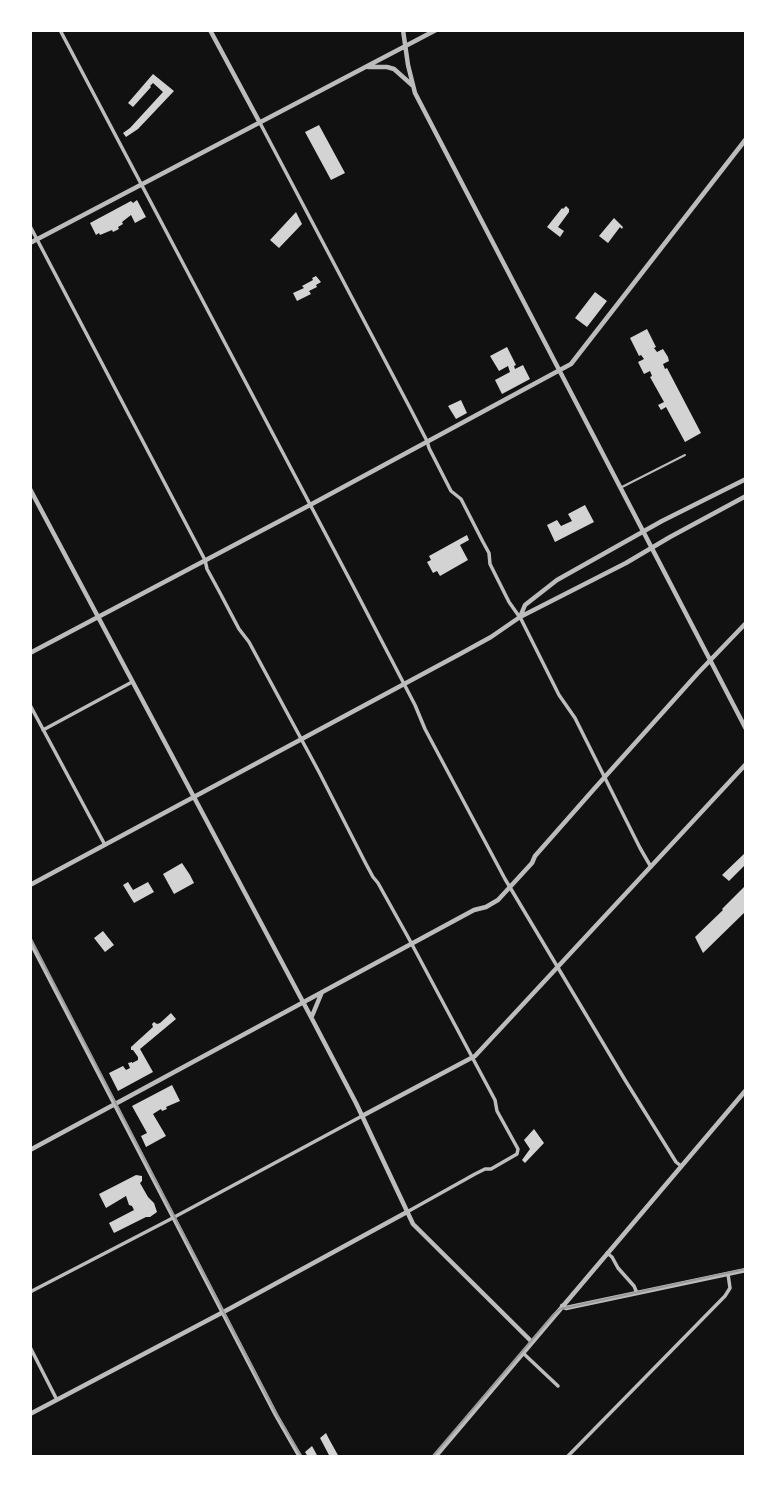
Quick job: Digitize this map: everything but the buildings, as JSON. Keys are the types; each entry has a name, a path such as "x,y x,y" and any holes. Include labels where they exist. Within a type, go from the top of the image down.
{"street":[{"path":"60,30 505,879 625,1080 681,1167"},
{"path":"210,30 451,491 461,499 489,553 490,564 509,602 520,617 559,695 576,720 646,860 652,867"},
{"path":"403,30 412,86 746,729"},
{"path":"30,243 436,30"},
{"path":"367,67 394,69 412,86"},
{"path":"30,653 573,363 746,139"},
{"path":"30,226 239,629 249,642 369,870 496,1102 497,1111 518,1149 517,1154 475,1174 30,1414"},
{"path":"520,617 525,605 557,580 644,531 746,479"},
{"path":"30,489 312,1017 407,1212 418,1229 532,1342"},
{"path":"30,885 491,637 520,617 626,563 746,496"},
{"path":"30,1150 474,910 498,900 604,778 746,623"},
{"path":"43,730 132,682"},
{"path":"30,705 105,845"},
{"path":"30,1292 472,1058 746,764"},
{"path":"30,940 300,1457"},
{"path":"312,1017 322,992"},
{"path":"435,1457 746,1090"},
{"path":"607,1253 637,1293"},
{"path":"562,1306 566,1308 746,1270"},
{"path":"567,1457 725,1296 730,1288 728,1274"},
{"path":"30,1347 57,1399"},
{"path":"523,1353 558,1386"}],"lane":[{"path":"621,488 685,455"}],"tram line":[{"path":"30,937 276,1413 302,1457"},
{"path":"432,1457 560,1309 746,1269"}]}
